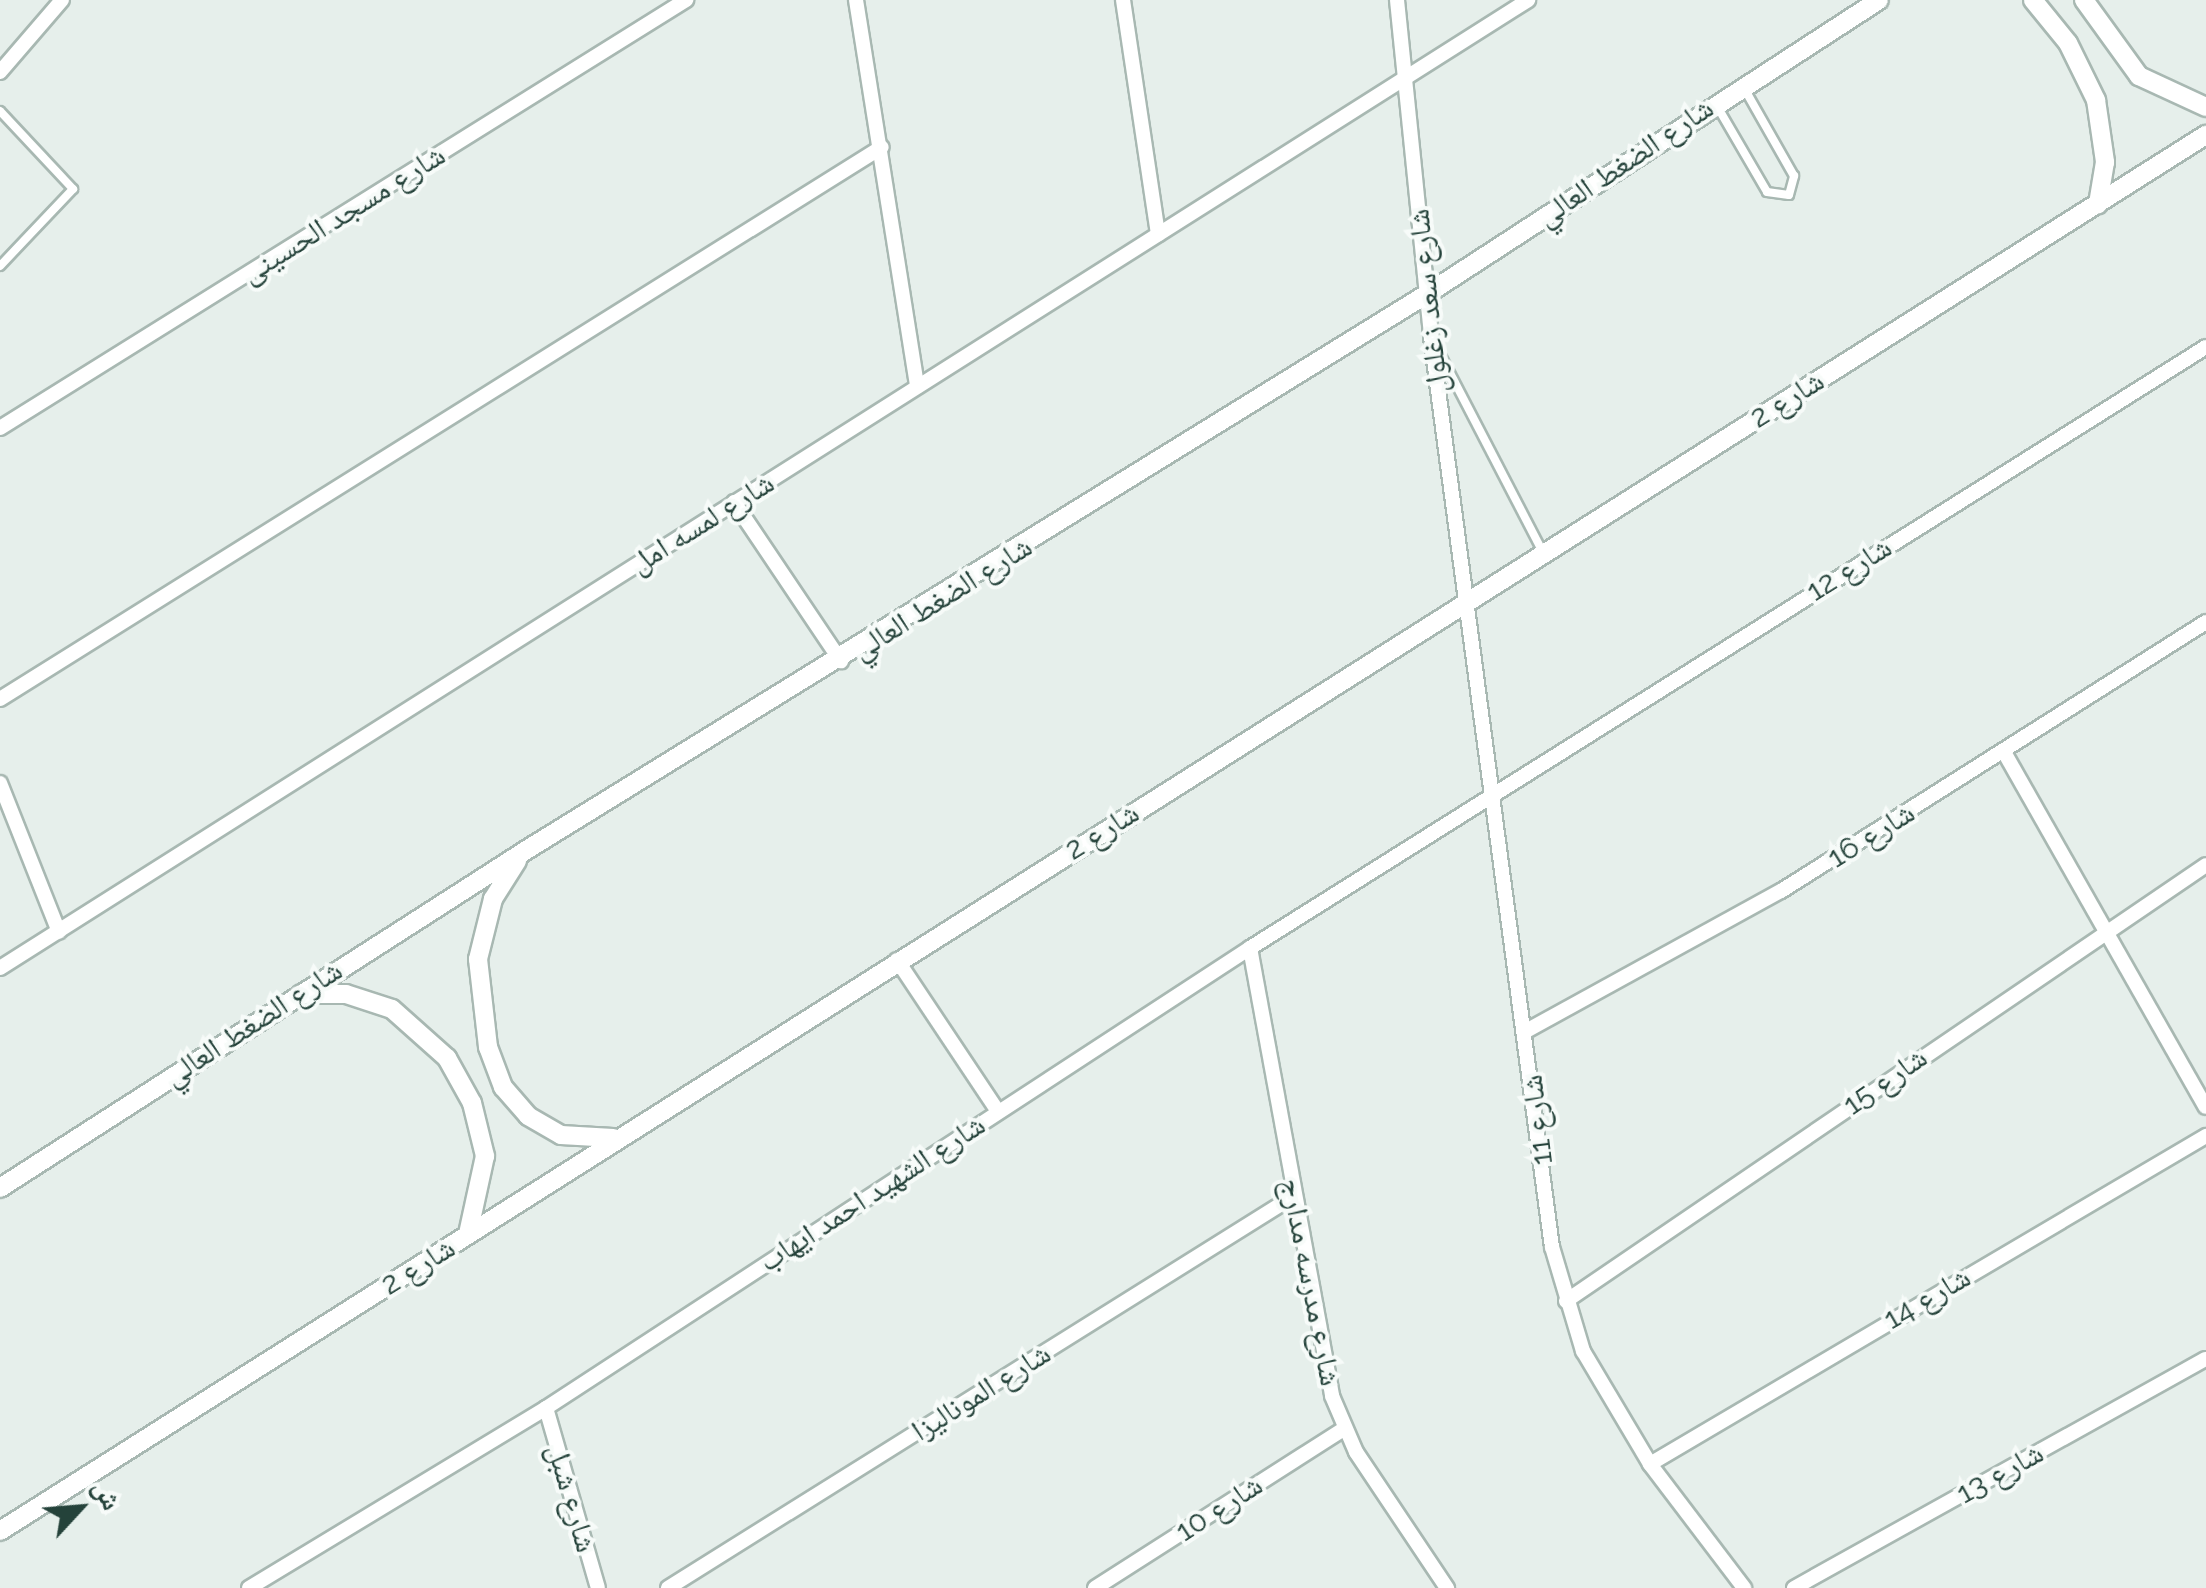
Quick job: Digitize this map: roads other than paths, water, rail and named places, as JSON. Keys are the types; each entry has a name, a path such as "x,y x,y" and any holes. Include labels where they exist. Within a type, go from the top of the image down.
{"street":[{"path":"0,72 62,0"},
{"name":"شارع مسجد الحسينى","path":"0,428 686,0"},
{"path":"856,0 918,386"},
{"path":"1123,0 1158,234"},
{"name":"شارع سعد زغلول","path":"1398,0 1431,338 1464,601"},
{"name":"شارع لمسه امل","path":"0,968 1528,0"},
{"name":"شارع الضغط العالي","path":"0,1188 528,849 841,661 1427,294 1715,102 1879,0"},
{"path":"2033,0 2068,43 2096,100 2104,141 2098,204"},
{"path":"2084,0 2139,76 2206,108"},
{"name":"شارع 2","path":"2,1526 2206,135"},
{"path":"0,699 882,147"},
{"name":"شارع 12","path":"1494,794 2206,347"},
{"path":"734,502 841,661"},
{"name":"شارع 11","path":"1464,601 1494,794 1552,1247 1566,1300 1583,1351 1650,1464 1744,1588"},
{"name":"شارع 16","path":"1526,1032 1680,951 2004,752 2206,622"},
{"path":"2004,752 2206,1107"},
{"path":"0,783 59,932"},
{"name":"شارع الشهيد احمد ايهاب","path":"249,1588 546,1408 997,1110 1494,794"},
{"path":"528,849 508,872 484,928 477,990 488,1047 503,1086 528,1116 560,1135 618,1138"},
{"name":"شارع 15","path":"1566,1300 2105,930 2206,865"},
{"name":"شارع مدرسه مدارج","path":"1250,948 1324,1362 1344,1429 1447,1588"},
{"path":"898,960 997,1110"},
{"path":"297,994 370,1000 413,1023 447,1058 472,1103 485,1156 468,1234"},
{"name":"شارع 14","path":"1650,1464 2206,1136"},
{"name":"شارع الموناليزا","path":"668,1588 1294,1196"},
{"name":"شارع 13","path":"1794,1588 2206,1359"},
{"name":"شارع شبل","path":"546,1408 598,1588"},
{"name":"شارع 10","path":"1095,1588 1344,1429"},
{"path":"277,1572 282,1588"}],"lane":[{"path":"1715,102 1766,192 1789,195 1794,176 1742,85"},
{"path":"0,111 73,190 0,266"},
{"path":"1431,338 1543,552"}]}
